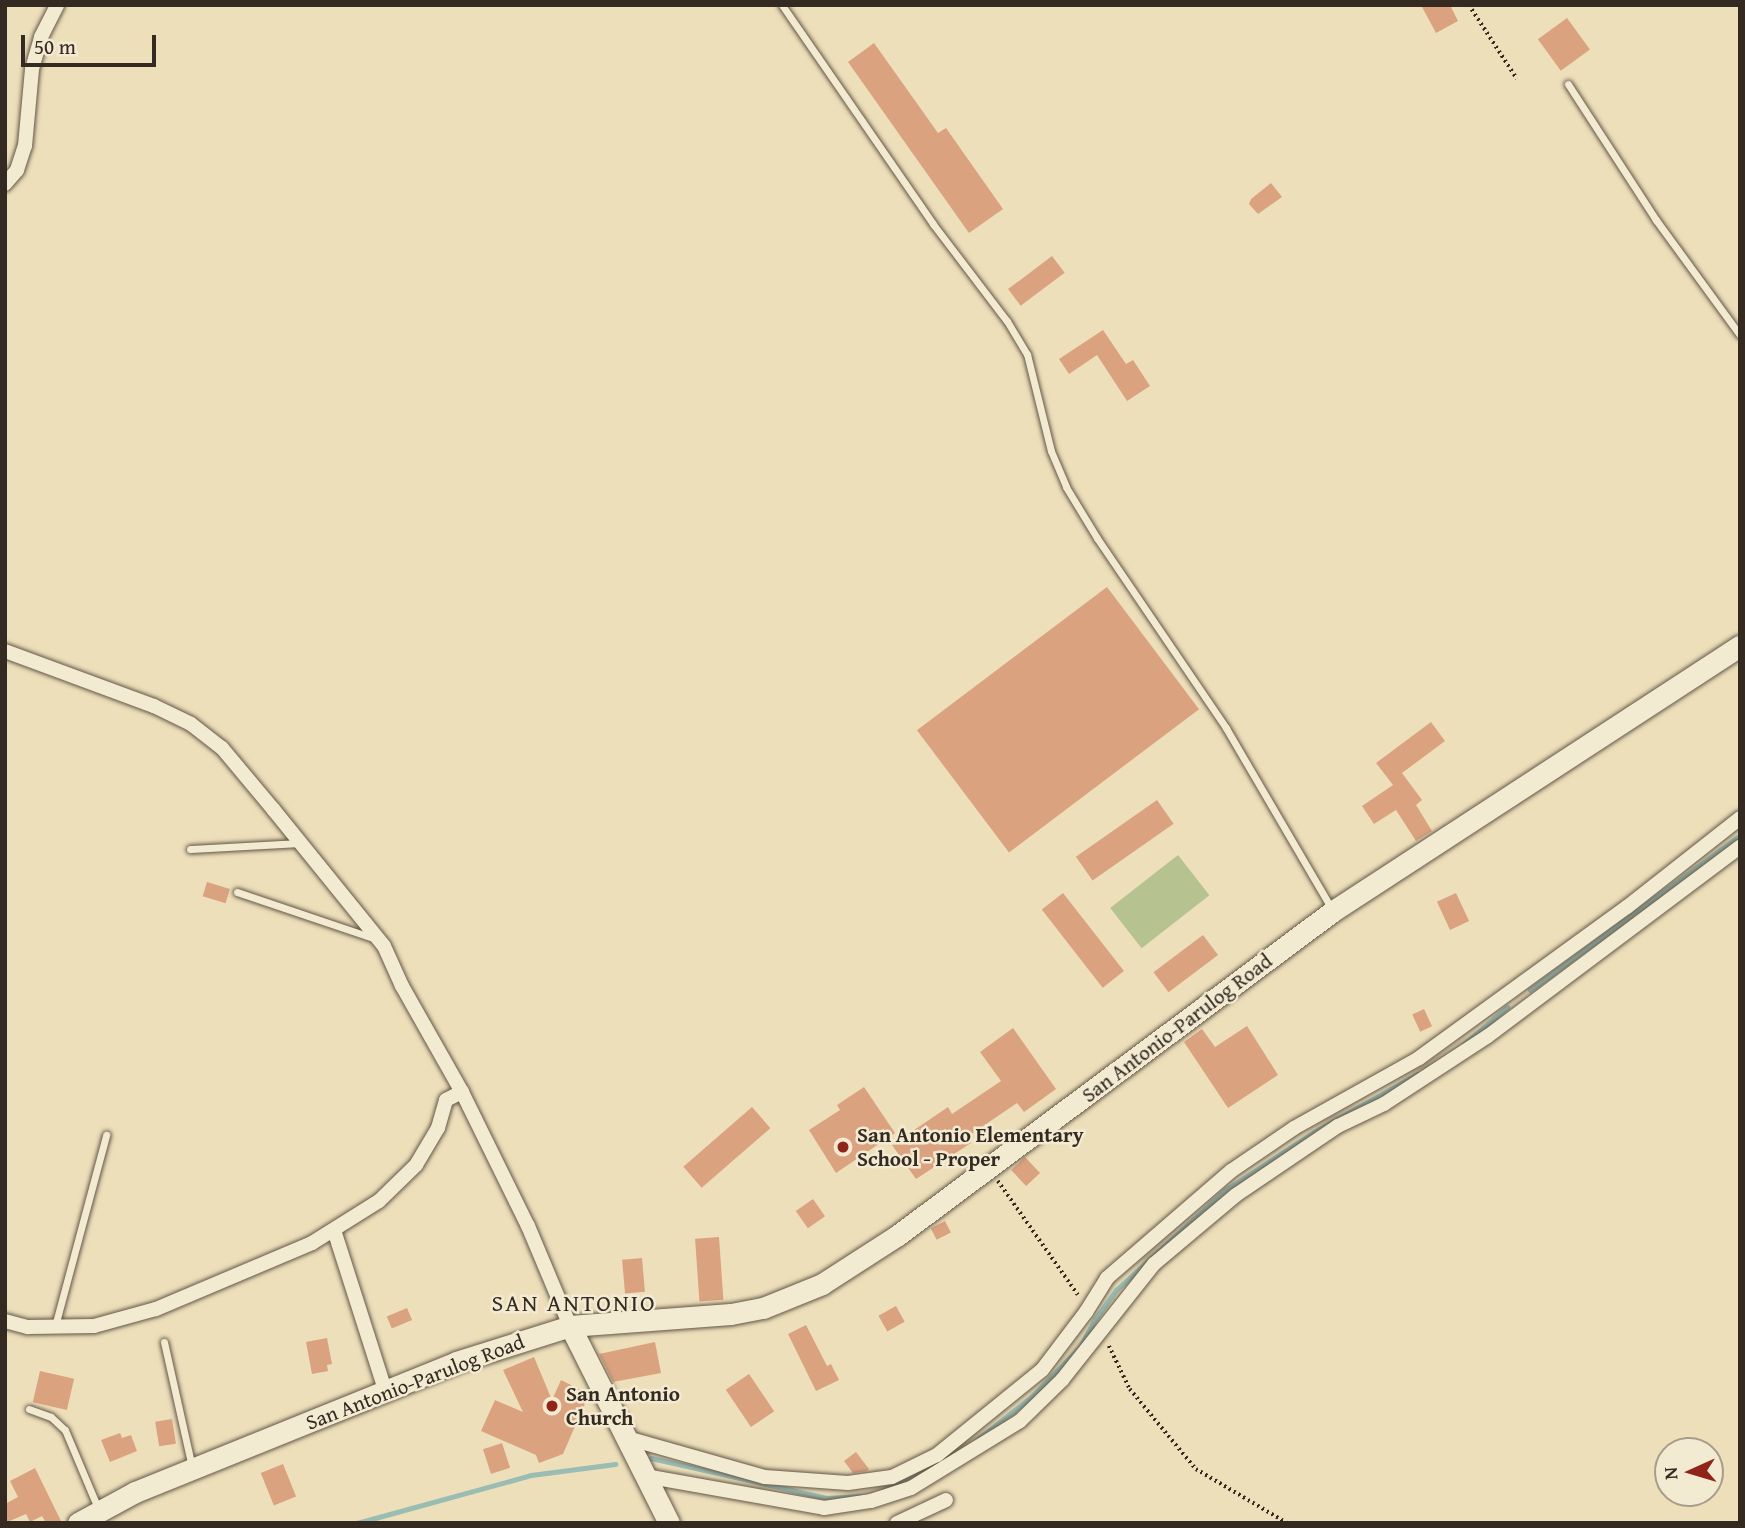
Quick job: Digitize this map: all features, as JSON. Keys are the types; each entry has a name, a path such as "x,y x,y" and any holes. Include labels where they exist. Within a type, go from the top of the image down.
{"street":[{"path":"5,184 16,170 25,146 32,69 41,37 57,5"},
{"name":"San Antonio-Parulog Road","path":"78,1523 135,1492 193,1471 456,1362 570,1326 731,1314 789,1299 822,1284 898,1235 1333,911 1740,646"},
{"path":"5,651 154,706 191,724 222,748 384,946 402,986 462,1092 528,1226 570,1326 669,1523"},
{"path":"628,1438 765,1476 848,1483 892,1478 937,1455 1042,1370 1086,1312 1107,1278 1231,1171 1294,1128 1419,1058 1627,907 1740,818"},
{"path":"645,1476 824,1508 871,1501 911,1488 1020,1421 1062,1380 1154,1264 1236,1195 1338,1126 1384,1104 1488,1036 1740,847"},
{"path":"5,1321 28,1327 94,1326 156,1309 312,1244 379,1201 416,1166 438,1128 446,1100 462,1092"},
{"path":"334,1230 385,1390"},
{"path":"897,1523 946,1500"}],"lane":[{"path":"782,5 933,224 1007,321 1027,354 1051,451 1066,487 1097,538 1226,728 1333,911"},
{"path":"1568,84 1656,220 1740,335"},
{"path":"190,849 302,843"},
{"path":"237,892 377,940"},
{"path":"55,1326 106,1135"},
{"path":"164,1342 193,1471"},
{"path":"29,1409 51,1417 65,1430 100,1512"}],"path":[{"path":"1469,5 1517,79"},
{"path":"989,1168 1069,1279 1086,1312"},
{"path":"1101,1331 1130,1389 1196,1469 1287,1523"}],"green space":[{"path":"1178,855 1209,895 1142,948 1110,908"}],"building":[{"path":"1421,5 1450,5 1458,21 1436,33"},
{"path":"1567,18 1590,50 1561,71 1538,39"},
{"path":"874,43 938,133 946,128 1003,209 969,233 848,62"},
{"path":"1271,183 1282,197 1258,214 1249,204 1251,199"},
{"path":"1052,256 1065,273 1021,306 1008,289"},
{"path":"1103,330 1126,364 1133,360 1150,386 1127,401 1097,355 1069,374 1059,359"},
{"path":"1107,587 1199,709 1009,852 917,730"},
{"path":"1431,722 1445,741 1402,773 1422,800 1416,805 1432,831 1416,841 1396,810 1374,824 1362,806 1393,785 1376,763"},
{"path":"1157,800 1174,824 1093,881 1076,857"},
{"path":"207,882 230,889 226,903 203,896"},
{"path":"1063,893 1124,971 1103,988 1042,910"},
{"path":"1456,893 1469,921 1450,930 1437,902"},
{"path":"1203,935 1218,955 1169,992 1153,972"},
{"path":"1424,1009 1432,1026 1420,1032 1412,1014"},
{"path":"1247,1026 1278,1075 1228,1108 1184,1042 1202,1029 1215,1047"},
{"path":"1013,1028 1056,1089 1024,1112 1017,1103 967,1137 971,1143 916,1179 892,1145 948,1107 952,1114 1001,1081 980,1052"},
{"path":"864,1087 895,1133 836,1173 809,1130 840,1110 837,1105"},
{"path":"752,1107 770,1128 702,1188 683,1167"},
{"path":"1025,1157 1040,1173 1026,1186 1011,1170"},
{"path":"813,1199 825,1216 808,1228 796,1211"},
{"path":"945,1221 951,1233 937,1240 931,1228"},
{"path":"719,1237 723,1300 699,1302 695,1239"},
{"path":"642,1258 645,1292 625,1294 622,1260"},
{"path":"896,1306 905,1322 887,1331 879,1316"},
{"path":"407,1308 412,1320 392,1329 387,1317"},
{"path":"806,1325 827,1366 831,1364 839,1380 816,1391 788,1334"},
{"path":"327,1338 332,1364 327,1365 328,1371 312,1374 306,1342"},
{"path":"655,1342 661,1373 613,1382 599,1354"},
{"name":"San Antonio Church","path":"534,1357 552,1400 561,1380 589,1394 563,1454 539,1463 536,1455 481,1431 495,1400 523,1412 503,1370"},
{"path":"40,1371 74,1379 67,1410 33,1402"},
{"path":"749,1374 774,1411 751,1427 726,1390"},
{"path":"172,1419 176,1444 159,1446 155,1422"},
{"path":"120,1433 122,1438 131,1435 137,1451 110,1462 101,1440"},
{"path":"502,1443 510,1468 491,1474 483,1449"},
{"path":"856,1452 869,1469 867,1471 853,1473 844,1461"},
{"path":"283,1464 296,1496 274,1505 261,1473"},
{"path":"35,1468 62,1523 46,1523 42,1516 30,1522 26,1514 5,1523 5,1504 18,1497 10,1481"}],"waterway":[{"path":"1530,990 1740,835"},
{"path":"1464,1044 1507,1007"},
{"path":"978,1439 1031,1397 1080,1347 1095,1319 1116,1290 1225,1190 1314,1132 1417,1074"},
{"path":"651,1458 827,1498 860,1496"},
{"path":"357,1523 531,1475 615,1464"},
{"path":"880,1492 937,1464"}],"place":[{"name":"San Antonio Elementary School - Proper","path":"843,1147"},
{"name":"San Antonio Church","path":"552,1406"}],"district":[{"name":"SAN ANTONIO","path":"574,1303"}]}
